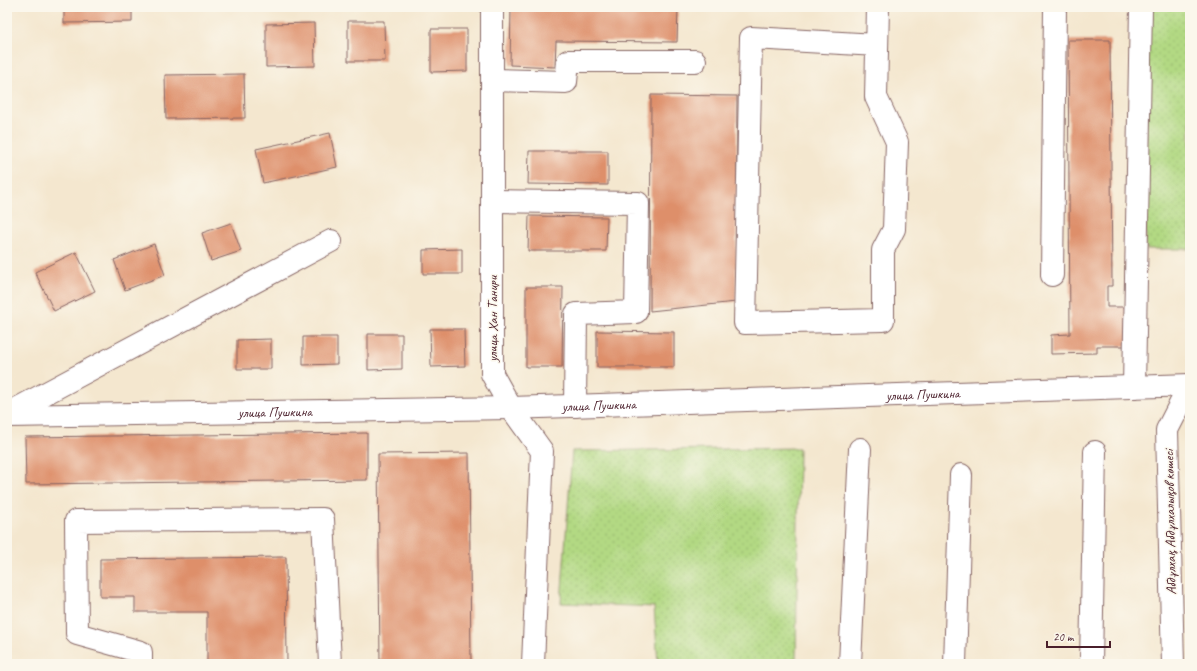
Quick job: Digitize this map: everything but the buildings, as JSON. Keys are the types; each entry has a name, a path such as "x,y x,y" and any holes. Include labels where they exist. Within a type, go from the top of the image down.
{"street":[{"name":"улица Хан Танири","path":"492,7 492,374 511,408 542,451 533,664"},
{"path":"877,45 751,38 745,323 883,320 883,250 894,229 897,142 876,97 878,7"},
{"path":"1052,275 1055,7"},
{"path":"1134,387 1141,7"},
{"path":"492,80 566,82 568,61 695,61"},
{"path":"492,201 638,203 636,312 576,314 575,406"},
{"name":"улица Пушкина","path":"7,415 330,241"},
{"name":"улица Пушкина","path":"7,415 511,408 1190,385"},
{"name":"Абдұлхақ Абдұлхалықов көшесі","path":"1173,664 1167,430 1190,385"},
{"path":"850,664 860,449"},
{"path":"1092,664 1095,452"},
{"path":"955,664 961,475"},
{"path":"141,664 141,652 77,634 76,521 324,519 330,664"}],"green space":[{"path":"1147,7 1190,7 1190,249 1146,249"},
{"path":"799,448 796,664 658,664 654,607 561,603 572,451"}]}
